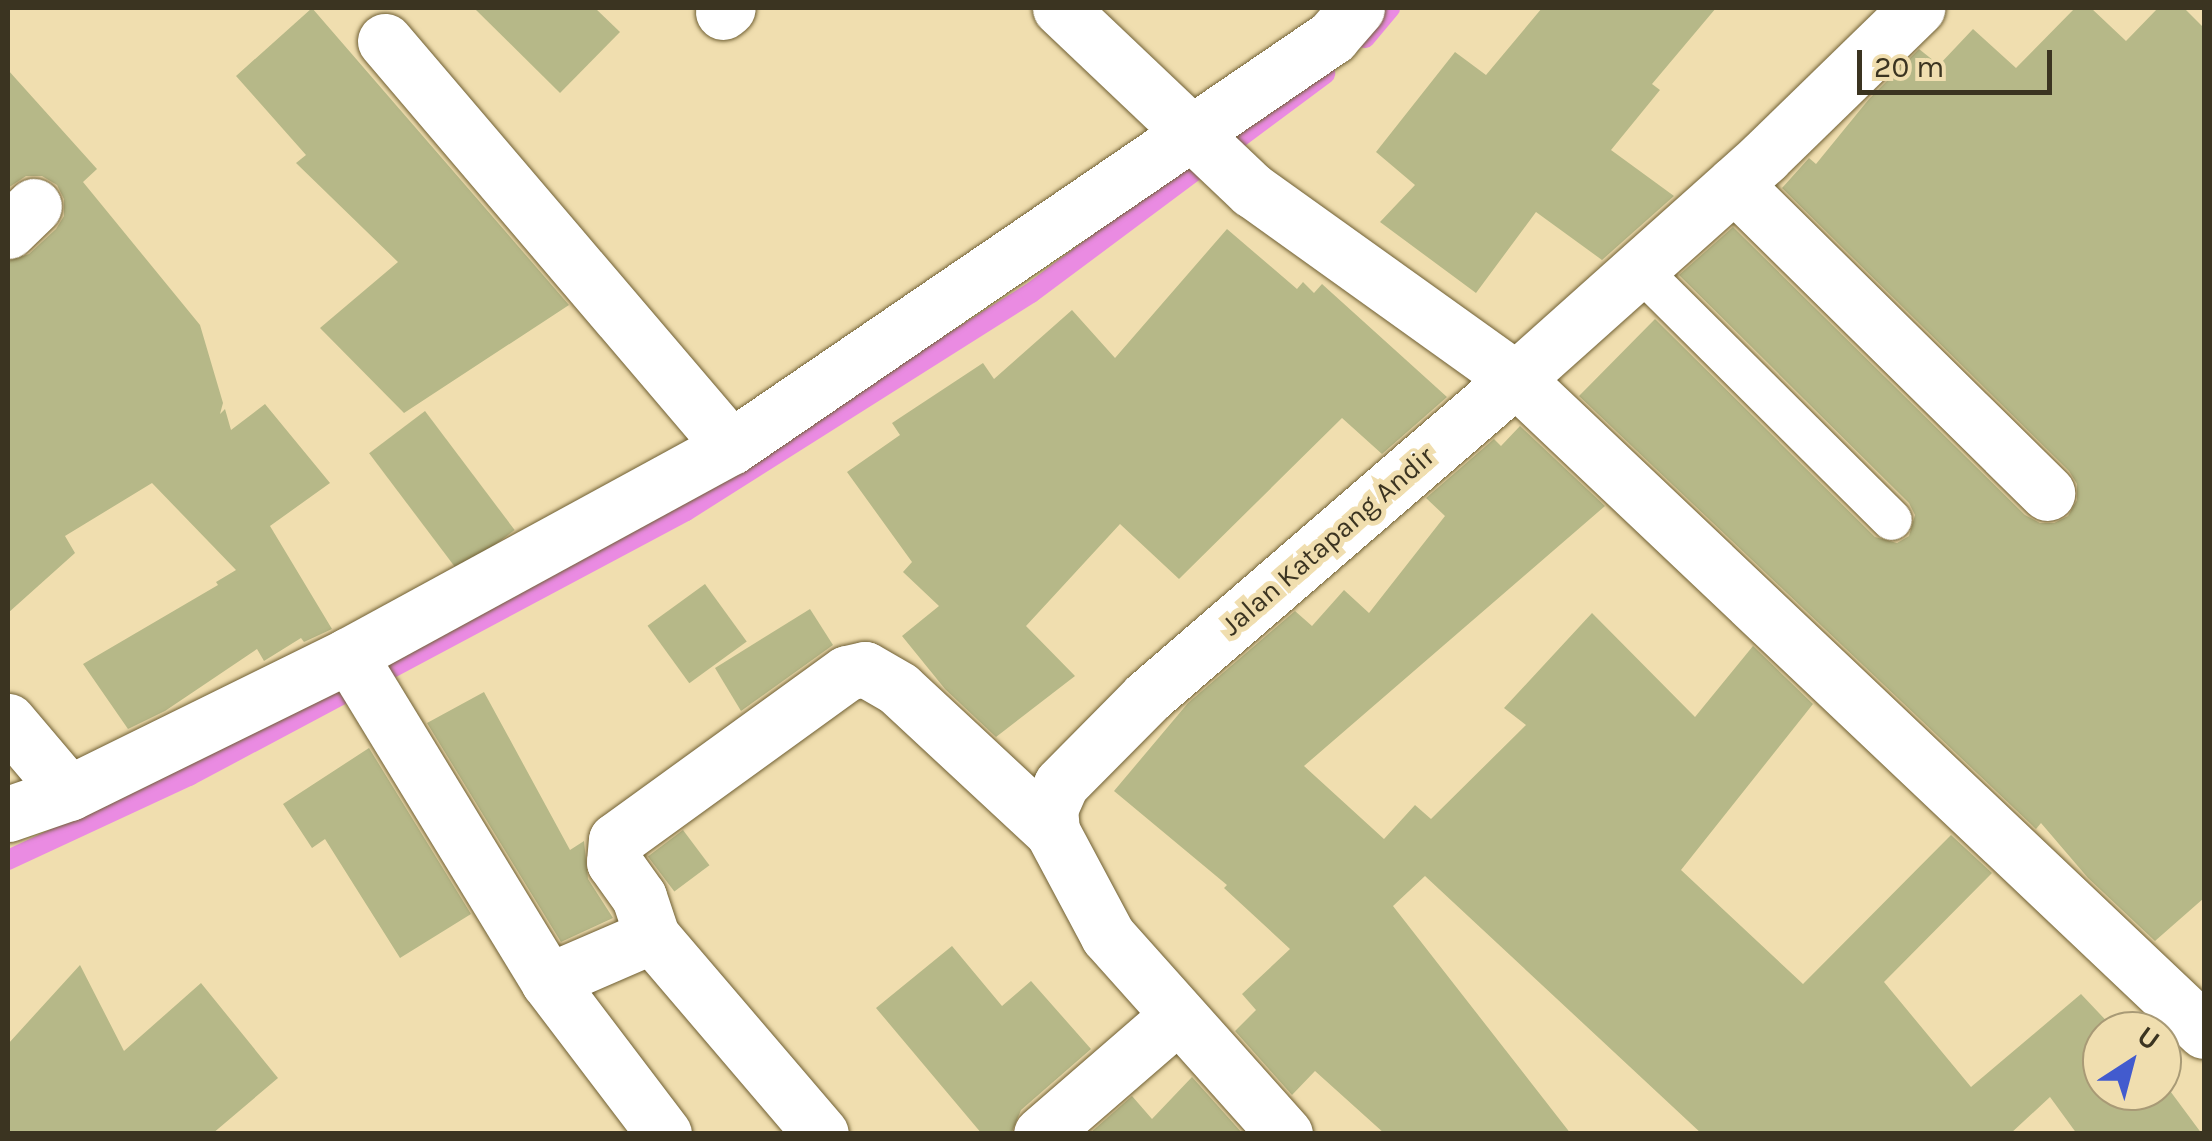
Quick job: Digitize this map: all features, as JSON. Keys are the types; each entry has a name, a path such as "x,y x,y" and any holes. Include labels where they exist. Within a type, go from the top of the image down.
{"street":[{"path":"1060,8 1252,190 1516,379 2204,1031"},
{"path":"8,814 362,675 731,446 1196,139 1332,37 1357,8"},
{"name":"Jalan Katapang Andir","path":"1052,832 1050,809 1061,784 1089,750 1734,184 1917,8"},
{"path":"384,41 731,446"},
{"path":"1734,184 2047,494"},
{"path":"821,1134 652,936 639,897 614,862 616,840 847,673 864,669 900,689 1052,832 1108,936 1285,1134"},
{"path":"362,675 548,981 664,1134"},
{"path":"8,721 69,793"},
{"path":"548,981 652,936"},
{"path":"1040,1134 1176,1016"}],"lane":[{"path":"1639,269 1892,520"}],"building":[{"path":"312,8 569,305 404,413 320,328 398,262 296,163 306,155 236,76"},
{"path":"474,8 595,8 620,32 560,93"},
{"path":"1542,8 1716,8 1652,84 1660,90 1611,150 1674,196 1602,260 1536,212 1476,293 1380,222 1415,185 1376,152 1455,52 1486,75"},
{"path":"2075,8 2091,8 2126,41 2158,8 2184,8 2204,28 2204,898 2155,941 2088,878 2041,823 2036,829 1579,396 1655,319 1875,537 1897,543 1909,536 1915,515 1909,503 1679,275 1733,227 2025,515 2040,523 2054,523 2068,516 2077,500 2077,484 2069,471 1782,188 1809,158 1816,164 1869,99 1919,49 1939,65 1973,29 2016,68"},
{"path":"8,70 97,169 83,182 200,325 223,403 220,414 225,409 231,430 265,404 330,483 270,526 332,629 304,642 301,638 264,661 257,649 165,711 128,729 83,664 218,585 216,582 236,570 152,483 65,536 75,553 8,613 8,261 29,254 56,229 64,216 64,199 57,185 42,176 26,176 8,188"},
{"path":"1227,229 1297,289 1303,282 1314,293 1322,284 1447,397 1382,454 1342,418 1179,579 1120,524 1026,626 1075,676 996,737 945,689 902,636 939,606 903,572 912,562 847,472 900,435 892,423 983,363 994,379 1072,310 1115,358"},
{"path":"425,411 515,530 459,572 369,453"},
{"path":"1520,426 1605,506 1304,766 1384,839 1415,805 1431,819 1526,725 1504,708 1592,613 1695,717 1753,646 1813,704 1681,870 1803,984 1951,835 1992,873 1884,982 1971,1087 2081,994 2097,1011 2082,1011 2082,1111 2182,1111 2182,1107 2202,1134 2077,1134 2050,1097 2010,1134 1702,1134 1425,876 1393,906 1571,1134 1385,1134 1315,1071 1292,1095 1235,1031 1256,1010 1242,994 1290,949 1224,888 1227,885 1114,791 1188,703 1295,611 1312,626 1344,590 1369,613 1445,516 1426,498 1494,439 1501,446"},
{"path":"705,584 747,641 689,683 648,626"},
{"path":"810,609 833,645 741,711 715,668"},
{"path":"484,692 570,850 584,841 588,879 613,918 561,942 427,723"},
{"path":"369,748 471,914 400,958 325,839 312,848 283,804"},
{"path":"683,830 709,865 674,892 648,856"},
{"path":"952,946 1002,1006 1031,981 1091,1049 1021,1110 1011,1134 982,1134 876,1008"},
{"path":"80,965 124,1051 201,983 278,1078 212,1134 8,1134 8,1044"},
{"path":"1192,1077 1243,1134 1089,1134 1132,1096 1152,1119"}],"waterway":[{"path":"1365,38 1390,8"},
{"path":"8,860 189,776 686,511 1031,293 1325,74"}]}
